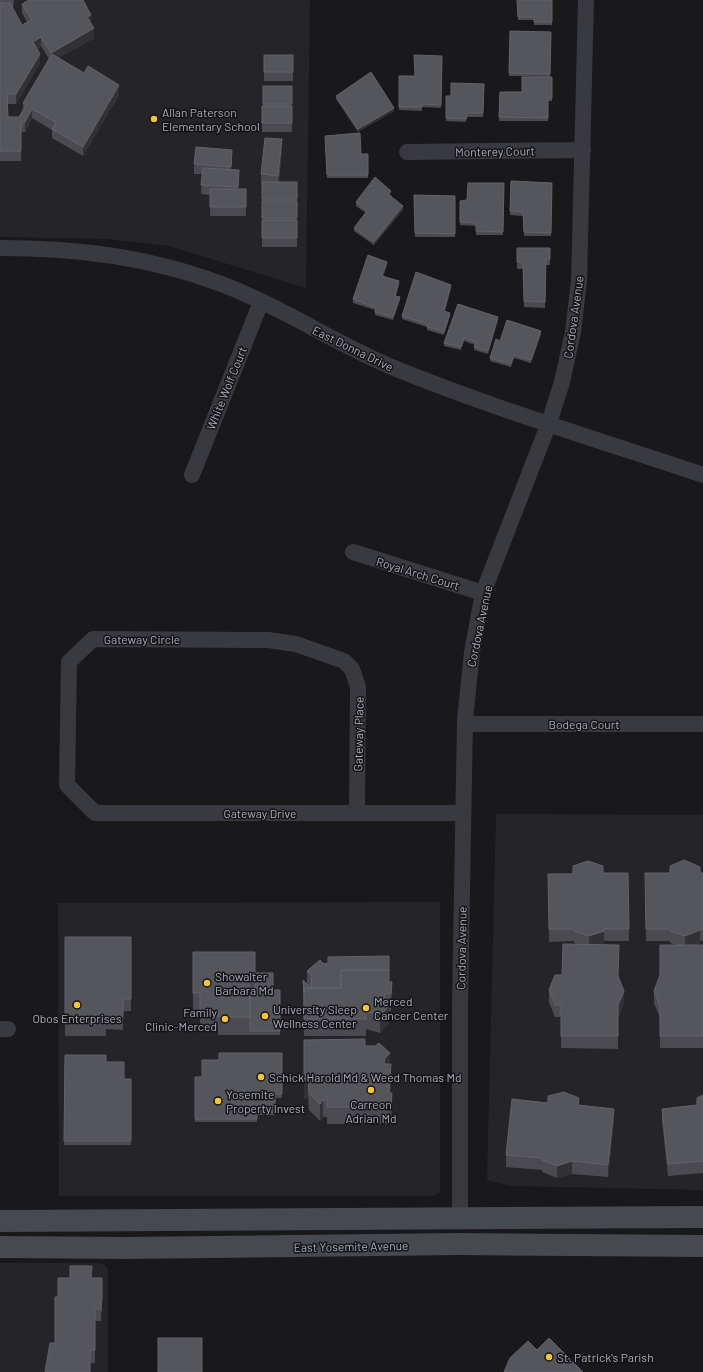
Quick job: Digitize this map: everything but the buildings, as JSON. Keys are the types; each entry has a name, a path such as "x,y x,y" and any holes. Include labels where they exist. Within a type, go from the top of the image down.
{"main road":[{"path":"0,1221 703,1217"},
{"path":"321,1246 341,1232 443,1229 460,1218"},
{"name":"East Yosemite Avenue","path":"0,1247 126,1248 466,1244 703,1246"}],"street":[{"name":"Cordova Avenue","path":"460,1218 460,1004 464,724 472,652 483,593 549,423 564,376 574,325 579,281 586,0"},
{"name":"Monterey Court","path":"407,152 583,150"},
{"name":"East Donna Drive","path":"0,248 63,250 129,257 178,269 225,285 396,369 703,475"},
{"name":"White Wolf Court","path":"192,475 261,302"},
{"name":"Royal Arch Court","path":"353,552 483,593"},
{"name":"Gateway Circle","path":"67,785 69,662 93,639 268,640 296,644 344,661"},
{"name":"Gateway Place","path":"344,661 352,669 358,687 356,813"},
{"name":"Bodega Court","path":"464,724 703,724"},
{"name":"Gateway Drive","path":"67,785 94,813 463,813"}],"shaded area":[{"name":"Allan Paterson Elementary School","path":"0,0 310,0 306,288 169,246 109,239 0,237"},
{"path":"496,814 703,815 703,1190 509,1186 487,1180"},
{"path":"440,902 440,1192 434,1196 59,1196 58,903"},
{"path":"0,1263 100,1263 106,1266 108,1270 108,1372 0,1372"}],"place":[{"name":"Allan Paterson Elementary School","path":"154,119"},
{"name":"Showalter Barbara Md","path":"207,983"},
{"name":"Obos Enterprises","path":"77,1005"},
{"name":"Merced Cancer Center","path":"366,1008"},
{"name":"University Sleep Wellness Center","path":"265,1016"},
{"name":"Family Clinic-Merced","path":"225,1019"},
{"name":"Schick Harold Md & Weed Thomas Md","path":"261,1077"},
{"name":"Carreon Adrian Md","path":"371,1090"},
{"name":"Yosemite Property Invest","path":"218,1101"},
{"name":"St. Patrick's Parish","path":"549,1357"}]}
